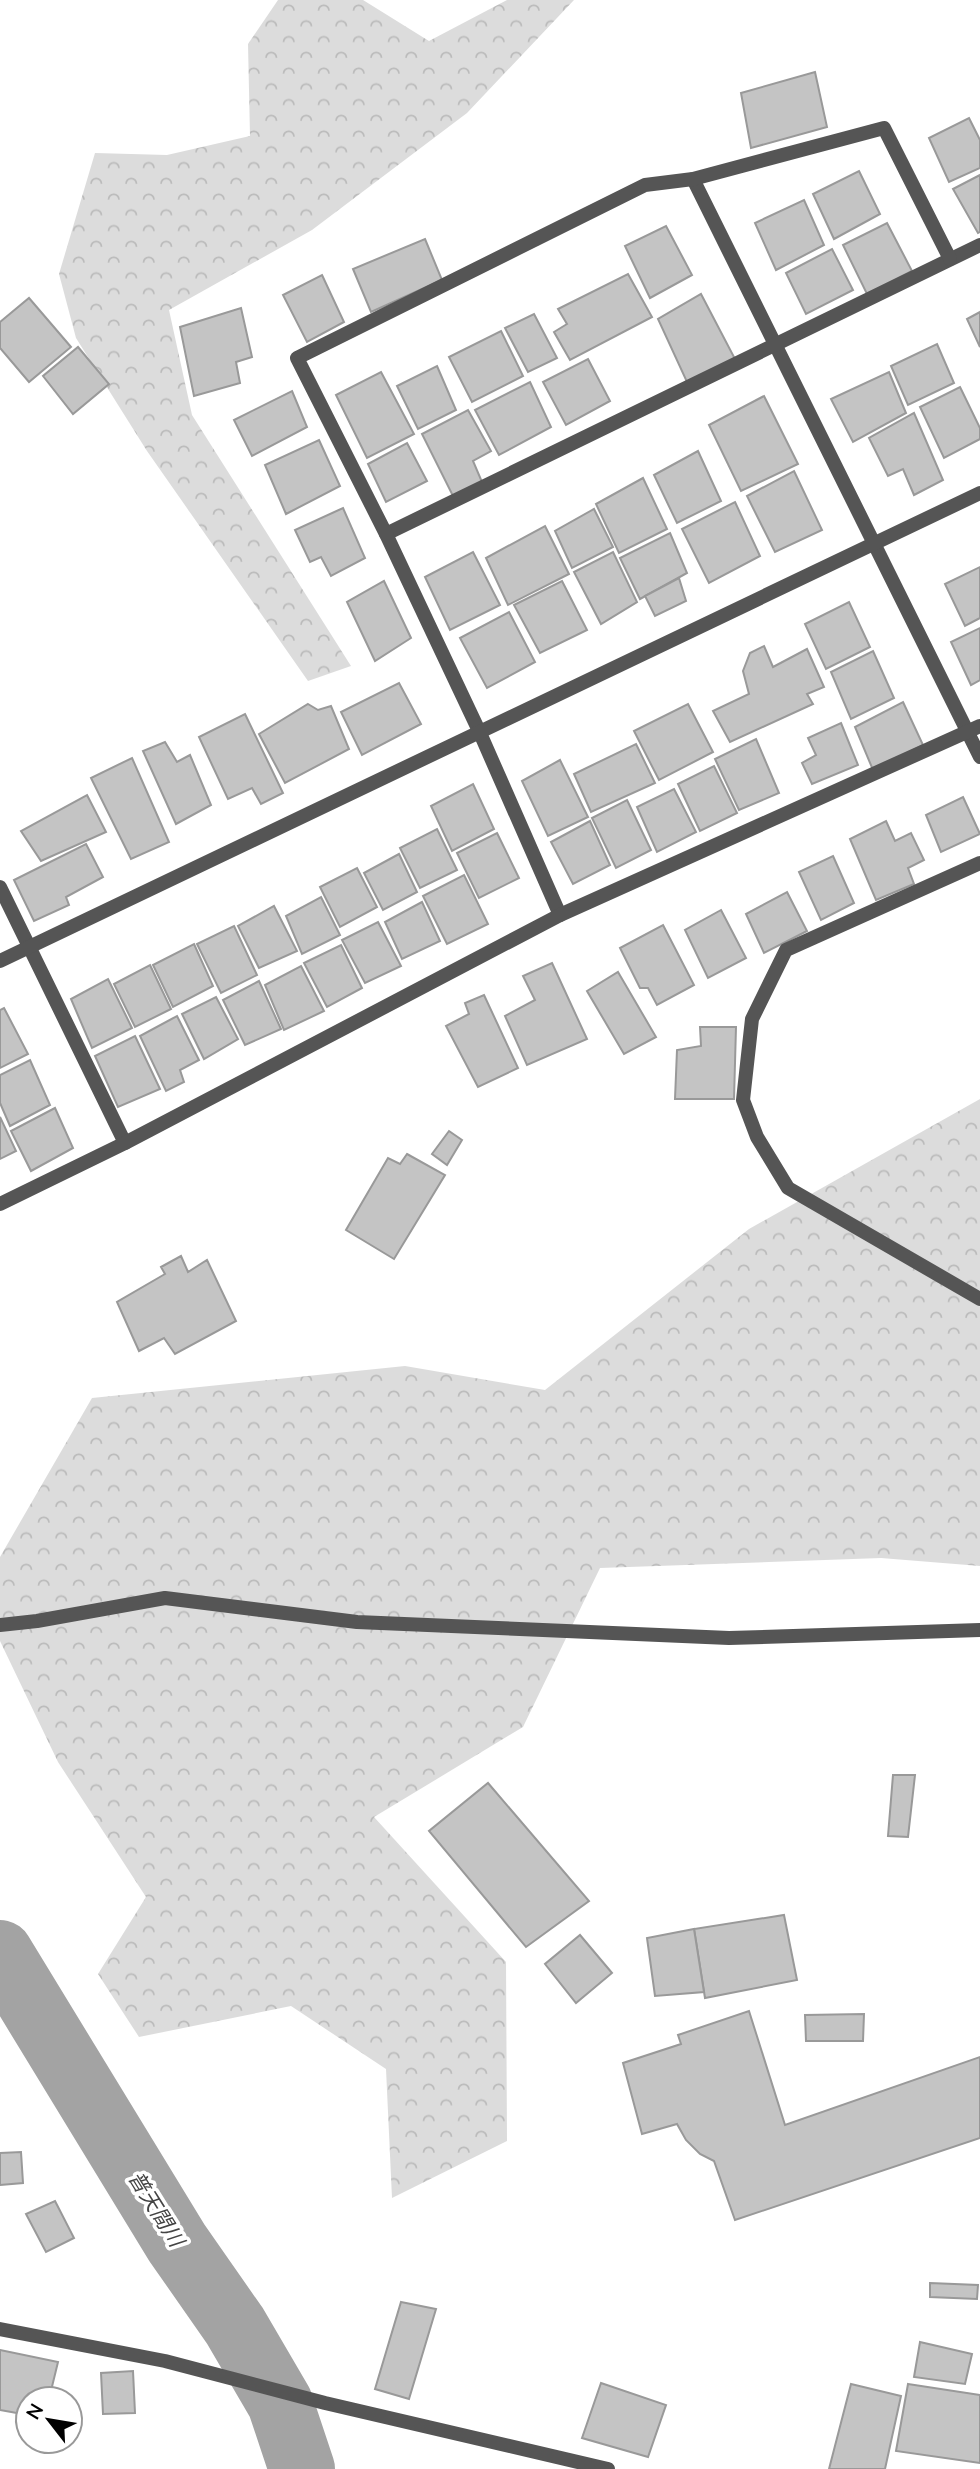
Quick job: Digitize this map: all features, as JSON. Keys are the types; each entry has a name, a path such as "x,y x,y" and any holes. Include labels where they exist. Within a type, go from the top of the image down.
{"street":[{"path":"560,915 481,733 386,534 297,358 645,184 693,179 884,128 950,259"},
{"path":"693,179 875,543 974,729 980,757"},
{"path":"386,534 980,246"},
{"path":"0,961 980,493"},
{"path":"0,1204 125,1143 560,915 974,729"},
{"path":"980,863 786,950 752,1019 743,1100 757,1137 788,1188 957,1283 980,1299"},
{"path":"0,887 125,1143"},
{"path":"0,1625 165,1598 357,1622 729,1638 980,1630"},
{"path":"0,2329 165,2361 325,2403 608,2469"}],"green space":[{"path":"278,0 363,0 429,41 507,0 574,0 467,113 312,230 169,310 192,415 351,666 308,681 147,451 76,338 59,274 95,153 167,155 250,136 248,44"},
{"path":"980,1099 980,1566 881,1558 600,1568 523,1727 374,1817 506,1962 507,2141 392,2198 386,2069 291,2006 139,2037 98,1974 146,1897 58,1762 0,1641 0,1557 92,1398 405,1366 545,1390 749,1229"}],"building":[{"path":"815,72 827,127 751,148 741,93"},
{"path":"969,118 980,140 980,168 949,182 929,138"},
{"path":"859,171 880,214 834,239 813,194"},
{"path":"980,175 980,232 978,233 953,189"},
{"path":"804,200 824,245 776,270 755,223"},
{"path":"887,223 912,271 867,294 843,245"},
{"path":"666,226 692,275 650,298 625,246"},
{"path":"425,239 442,280 371,312 353,269"},
{"path":"832,249 853,290 806,314 786,273"},
{"path":"628,274 652,317 570,360 554,332 567,324 558,309"},
{"path":"322,275 344,322 307,342 283,295"},
{"path":"701,294 735,359 687,382 658,319"},
{"path":"29,298 71,347 29,382 0,348 0,322"},
{"path":"241,308 252,357 236,362 240,383 194,396 180,327"},
{"path":"980,312 980,347 967,319"},
{"path":"534,314 557,358 528,372 505,328"},
{"path":"501,331 523,376 472,402 449,357"},
{"path":"937,344 954,383 908,405 891,366"},
{"path":"78,347 109,384 73,414 43,376"},
{"path":"588,359 610,401 566,425 543,382"},
{"path":"437,366 456,410 418,429 397,386"},
{"path":"381,372 414,434 367,458 336,395"},
{"path":"889,372 906,413 853,442 831,399"},
{"path":"530,382 551,427 499,455 475,410"},
{"path":"960,387 980,428 980,439 944,458 920,407"},
{"path":"292,391 307,427 252,456 234,420"},
{"path":"764,396 798,464 741,491 709,425"},
{"path":"468,410 491,451 473,461 482,482 453,496 422,434"},
{"path":"914,413 943,480 914,495 903,469 888,476 869,438"},
{"path":"319,440 340,486 286,514 265,465"},
{"path":"407,443 427,481 386,502 368,464"},
{"path":"698,451 721,501 677,523 654,475"},
{"path":"794,471 822,530 775,552 747,496"},
{"path":"643,478 667,529 619,553 596,504"},
{"path":"735,502 760,556 709,583 682,529"},
{"path":"343,508 365,558 331,576 321,557 310,562 295,530"},
{"path":"594,509 613,547 572,568 555,531"},
{"path":"545,526 569,574 508,605 486,558"},
{"path":"670,533 687,573 640,599 620,558"},
{"path":"473,552 500,605 450,630 425,577"},
{"path":"613,552 637,602 601,624 574,572"},
{"path":"980,567 980,618 965,626 945,584"},
{"path":"679,578 686,601 655,616 645,596"},
{"path":"384,581 411,638 375,661 347,602"},
{"path":"562,581 587,630 540,653 514,605"},
{"path":"849,602 870,647 826,669 805,624"},
{"path":"509,612 535,662 487,688 460,638"},
{"path":"980,628 980,680 971,685 951,642"},
{"path":"764,646 773,667 807,649 824,687 807,694 813,704 730,742 713,711 749,694 743,671 750,653"},
{"path":"873,651 894,698 851,719 831,672"},
{"path":"399,683 421,724 362,755 341,712"},
{"path":"903,702 923,745 873,770 855,727"},
{"path":"308,704 318,710 331,706 349,749 285,783 259,734"},
{"path":"688,704 713,752 659,780 634,731"},
{"path":"245,714 283,793 261,804 252,788 228,799 199,737"},
{"path":"841,723 858,765 812,784 802,763 816,755 808,738"},
{"path":"756,739 779,793 739,810 715,759"},
{"path":"165,742 177,762 190,755 211,805 176,824 143,751"},
{"path":"636,744 655,783 591,812 574,774"},
{"path":"132,758 169,842 131,859 91,778"},
{"path":"560,760 588,817 548,836 522,781"},
{"path":"714,766 737,813 700,831 678,784"},
{"path":"473,784 494,829 452,851 431,806"},
{"path":"674,789 696,832 657,852 637,807"},
{"path":"87,795 106,832 41,861 21,831"},
{"path":"963,797 980,834 941,852 926,815"},
{"path":"627,800 651,850 616,868 592,818"},
{"path":"590,821 610,865 573,884 551,842"},
{"path":"886,821 895,841 911,833 924,860 908,868 914,884 876,900 850,839"},
{"path":"437,829 457,870 420,888 400,848"},
{"path":"497,833 519,878 479,898 457,853"},
{"path":"86,844 103,877 66,897 69,905 34,921 14,880"},
{"path":"399,854 417,892 383,910 364,873"},
{"path":"833,856 854,903 821,920 799,872"},
{"path":"357,868 377,907 340,927 320,887"},
{"path":"464,875 488,924 447,944 423,896"},
{"path":"787,892 807,931 764,953 746,914"},
{"path":"321,897 340,935 302,954 286,916"},
{"path":"422,902 440,941 402,959 385,922"},
{"path":"274,906 297,951 259,968 238,926"},
{"path":"721,910 746,958 708,978 685,930"},
{"path":"378,922 401,966 365,983 342,940"},
{"path":"663,925 694,985 657,1005 648,988 640,988 620,948"},
{"path":"234,926 257,975 221,993 197,944"},
{"path":"194,944 213,986 173,1007 153,965"},
{"path":"341,945 362,988 327,1007 304,963"},
{"path":"552,963 587,1039 527,1065 505,1016 535,1000 523,976"},
{"path":"150,965 171,1009 135,1027 114,984"},
{"path":"301,966 324,1011 284,1030 265,985"},
{"path":"618,972 656,1037 624,1054 587,991"},
{"path":"108,979 132,1028 92,1048 71,999"},
{"path":"259,981 281,1029 245,1045 223,1000"},
{"path":"484,995 518,1068 478,1087 446,1026 469,1014 465,1003"},
{"path":"216,997 238,1039 204,1059 182,1014"},
{"path":"4,1008 28,1054 0,1068 0,1010"},
{"path":"177,1016 199,1060 180,1070 184,1082 166,1091 140,1036"},
{"path":"700,1027 736,1027 734,1099 675,1099 677,1050 701,1046"},
{"path":"135,1036 160,1089 118,1107 95,1056"},
{"path":"30,1060 50,1105 10,1126 0,1103 0,1075"},
{"path":"55,1108 73,1148 31,1171 11,1131"},
{"path":"0,1117 16,1151 0,1159"},
{"path":"449,1131 462,1140 447,1165 432,1154"},
{"path":"407,1154 445,1175 394,1259 346,1230 388,1158 400,1164"},
{"path":"181,1256 188,1272 207,1260 236,1321 175,1354 164,1338 139,1351 117,1302 165,1274 161,1267"},
{"path":"893,1775 915,1775 908,1837 888,1836"},
{"path":"488,1783 589,1901 526,1947 429,1831"},
{"path":"784,1915 797,1980 705,1998 694,1929"},
{"path":"694,1929 704,1992 655,1996 647,1938"},
{"path":"580,1935 612,1973 576,2003 545,1964"},
{"path":"749,2011 785,2125 980,2057 980,2138 735,2220 714,2161 700,2154 686,2140 677,2124 642,2134 623,2063 681,2044 678,2035"},
{"path":"864,2014 863,2041 806,2041 805,2015"},
{"path":"21,2152 23,2183 0,2185 0,2153"},
{"path":"55,2201 74,2238 46,2252 26,2214"},
{"path":"930,2283 978,2285 977,2299 930,2297"},
{"path":"401,2302 436,2309 409,2399 375,2389"},
{"path":"920,2342 972,2354 965,2384 914,2377"},
{"path":"0,2350 58,2362 52,2385 14,2385 14,2412 0,2410"},
{"path":"133,2371 135,2413 103,2414 101,2373"},
{"path":"601,2383 666,2405 648,2457 582,2438"},
{"path":"851,2384 901,2396 885,2469 829,2469"},
{"path":"908,2384 980,2395 980,2463 896,2451"}],"waterway":[{"name":"普天間川","path":"0,1953 177,2243 235,2326 280,2403 302,2469"}]}
